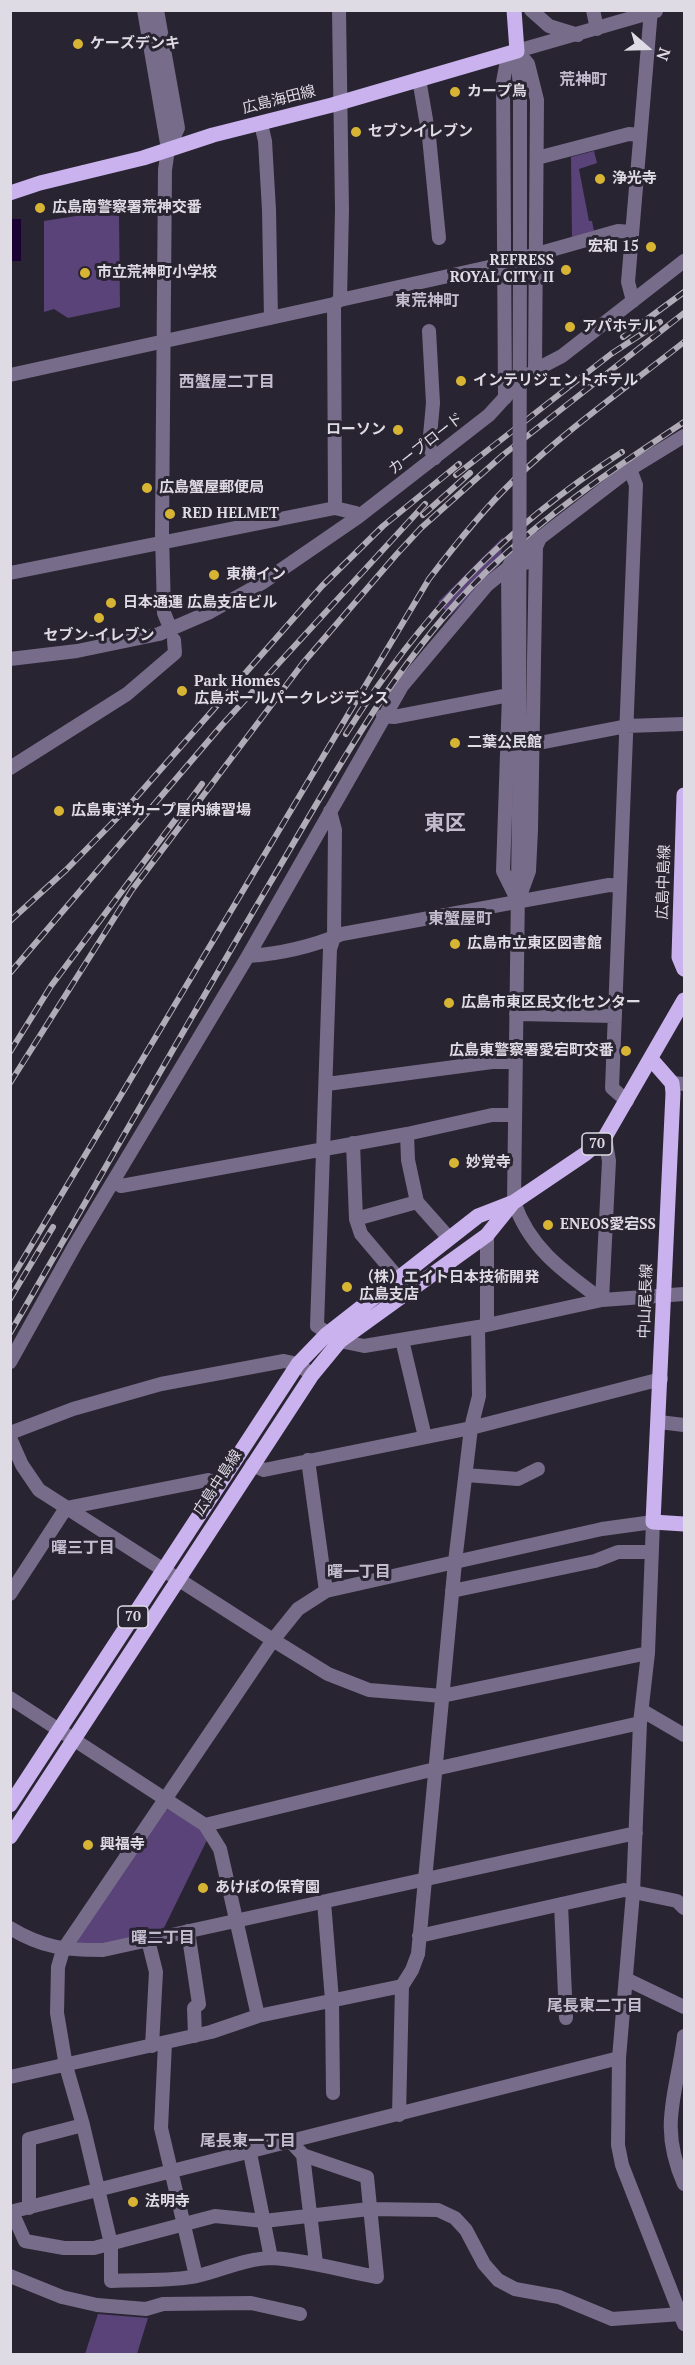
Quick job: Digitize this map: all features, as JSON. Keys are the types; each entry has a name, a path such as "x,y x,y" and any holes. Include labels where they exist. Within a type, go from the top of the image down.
{"main road":[{"path":"514,10 517,51"},
{"name":"広島海田線","path":"10,193 48,180 143,158 517,51"},
{"name":"広島中島線","path":"684,795 680,957 684,969"},
{"name":"広島中島線","path":"10,1837 312,1375 333,1338 399,1279 478,1216 514,1202 585,1154 605,1137 684,1000"},
{"name":"中山尾長線","path":"651,1059 678,1084 653,1522"},
{"name":"広島中島線","path":"10,1805 298,1364 487,1235 514,1202"},
{"path":"653,1522 684,1524"}],"street":[{"path":"144,10 168,149"},
{"path":"10,768 127,694 175,654 172,635 164,612 162,542 165,170 168,149 178,128 157,10"},
{"path":"335,508 342,102 339,10"},
{"path":"531,10 549,26 578,34"},
{"path":"593,10 597,29"},
{"path":"505,398 506,262 503,82 506,66 517,51 652,11 628,282 633,301"},
{"path":"517,51 528,64 537,100 535,370"},
{"path":"517,51 520,88 519,810 514,1202 522,1223 554,1264 602,1300"},
{"path":"419,79 429,138 439,238"},
{"path":"261,124 265,141 269,210 271,318"},
{"path":"537,158 628,134 640,135"},
{"path":"10,375 271,318 506,262 618,231 632,232"},
{"name":"カープロード","path":"10,659 78,651 172,635 262,583 358,517 489,414 535,370 562,356 684,261"},
{"path":"429,331 432,372 429,447 435,458"},
{"path":"10,1362 114,1181 248,956 402,686 459,615 487,585 508,568 525,563 538,543 630,469 684,435"},
{"path":"627,1101 612,1088 636,485 630,469"},
{"path":"10,573 335,508 356,513 358,517"},
{"path":"518,901 529,871 538,543"},
{"path":"508,568 508,695 503,871 518,901"},
{"path":"383,716 394,717 508,695"},
{"path":"534,744 627,726 684,724"},
{"path":"330,811 335,830 334,937 330,949 317,1326 333,1338 364,1347 482,1326 602,1300 684,1294"},
{"path":"248,956 334,937 491,909 518,901 609,885 620,886"},
{"path":"516,1014 615,1016"},
{"path":"327,1084 492,1062 515,1062"},
{"path":"114,1181 121,1185 407,1134 492,1115 515,1115"},
{"path":"407,1134 408,1160 417,1202 449,1238"},
{"path":"602,1300 609,1161 605,1137"},
{"path":"353,1143 356,1219 361,1234 399,1279"},
{"path":"356,1219 417,1202"},
{"path":"399,2115 402,1986 412,1970 419,1936 455,1562 471,1428 479,1396 487,1235"},
{"path":"402,1340 425,1437"},
{"path":"312,1375 298,1364 284,1361 161,1384 74,1409 10,1435 22,1465 39,1490 328,1674 369,1690 442,1696 648,1653"},
{"path":"252,1465 262,1470 471,1428 661,1379"},
{"path":"659,1422 684,1425"},
{"path":"308,1460 326,1592"},
{"path":"466,1475 518,1479 538,1469"},
{"path":"10,1594 66,1508 208,1480 218,1486"},
{"path":"291,2142 303,2155 367,2177 369,2209 377,2277 334,2270 316,2263 271,2258 242,2263 196,2276 111,2281 111,2244 98,2191 83,2124 66,2066 57,2013 56,1988 63,1950 273,1640 298,1609 326,1592 602,1529 653,1522 648,1653 641,1717 633,1893 619,2058 618,2145 622,2165 682,2313 612,2319 560,2297 515,2289 498,2280 484,2264 466,2230 454,2218 438,2210 369,2209 264,2221 215,2216 111,2244 94,2248 64,2248 25,2241 11,2212 98,2191 249,2152 399,2115 619,2058"},
{"path":"453,1591 595,1561 618,1552 652,1552"},
{"path":"10,1698 205,1825 220,1849 258,2016"},
{"path":"205,1825 641,1717 684,1735"},
{"path":"10,1928 44,1945 63,1950 103,1950 636,1833"},
{"path":"419,1936 624,1890 677,1901 684,1908"},
{"path":"324,1902 332,2000 333,2093"},
{"path":"561,1904 566,2018"},
{"path":"188,1931 199,2004 194,2008 195,2036"},
{"path":"148,1941 156,1972 161,2128 196,2276"},
{"path":"626,1979 684,2007"},
{"path":"10,2077 159,2045 258,2016 402,1986"},
{"path":"684,2036 682,2077 671,2099 670,2125 676,2166 684,2184"},
{"path":"29,2208 29,2139 83,2124"},
{"path":"249,2152 271,2258"},
{"path":"303,2155 312,2214 316,2263"},
{"path":"10,2276 62,2296 98,2305 146,2308 163,2304 251,2302 300,2313"}],"shaded area":[{"path":"594,151 597,163 579,169 589,221 592,221 594,231 572,237 571,157"},
{"path":"101,212 119,216 120,307 68,318 54,309 44,312 44,221"},
{"path":"11,219 21,219 21,261 11,261"},
{"path":"503,537 500,564 450,616 438,602"},
{"path":"168,1809 202,1830 207,1840 162,1932 100,1946 73,1942 161,1811"},
{"path":"98,2314 148,2318 137,2354 85,2354"}],"railway":[{"path":"623,337 684,292"},
{"path":"10,1083 132,890 303,663 396,555 421,528 503,455 684,313"},
{"path":"456,475 611,354 660,322"},
{"path":"10,1281 429,579 490,504 533,462 575,426 684,342"},
{"path":"10,1333 318,801 395,680 454,605 510,550 582,492 684,422"},
{"path":"346,734 404,651 468,577 540,512 579,481 622,452"},
{"path":"10,921 66,870 125,810 322,586 383,526 459,464"},
{"path":"423,515 470,473"},
{"path":"10,973 222,725 425,504"},
{"path":"10,1052 51,986 202,784"},
{"path":"10,1299 53,1227"}],"place":[{"name":"ケーズデンキ","path":"78,44"},
{"name":"カープ鳥","path":"455,92"},
{"name":"セブンイレブン","path":"356,132"},
{"name":"浄光寺","path":"600,179"},
{"name":"広島南警察署荒神交番","path":"40,208"},
{"name":"宏和 15","path":"651,247"},
{"name":"REFRESS ROYAL CITY II","path":"566,270"},
{"name":"市立荒神町小学校","path":"85,273"},
{"name":"アパホテル","path":"570,327"},
{"name":"インテリジェントホテル","path":"461,381"},
{"name":"ローソン","path":"398,430"},
{"name":"広島蟹屋郵便局","path":"147,488"},
{"name":"RED HELMET","path":"170,514"},
{"name":"東横イン","path":"214,575"},
{"name":"日本通運 広島支店ビル","path":"111,603"},
{"name":"セブン-イレブン","path":"99,618"},
{"name":"Park Homes 広島ボールパークレジデンス","path":"182,691"},
{"name":"二葉公民館","path":"455,743"},
{"name":"広島東洋カープ屋内練習場","path":"59,811"},
{"name":"広島市立東区図書館","path":"455,944"},
{"name":"広島市東区民文化センター","path":"449,1003"},
{"name":"広島東警察署愛宕町交番","path":"626,1051"},
{"name":"妙覚寺","path":"454,1163"},
{"name":"ENEOS愛宕SS","path":"548,1225"},
{"name":"（株）エイト日本技術開発 広島支店","path":"347,1287"},
{"name":"興福寺","path":"88,1845"},
{"name":"あけぼの保育園","path":"203,1888"},
{"name":"法明寺","path":"133,2202"}],"district":[{"name":"荒神町","path":"583,80"},
{"name":"東荒神町","path":"427,301"},
{"name":"西蟹屋二丁目","path":"227,382"},
{"name":"東区","path":"445,824"},
{"name":"東蟹屋町","path":"460,919"},
{"name":"曙三丁目","path":"83,1548"},
{"name":"曙一丁目","path":"359,1572"},
{"name":"曙二丁目","path":"163,1938"},
{"name":"尾長東二丁目","path":"595,2006"},
{"name":"尾長東一丁目","path":"248,2141"}]}
